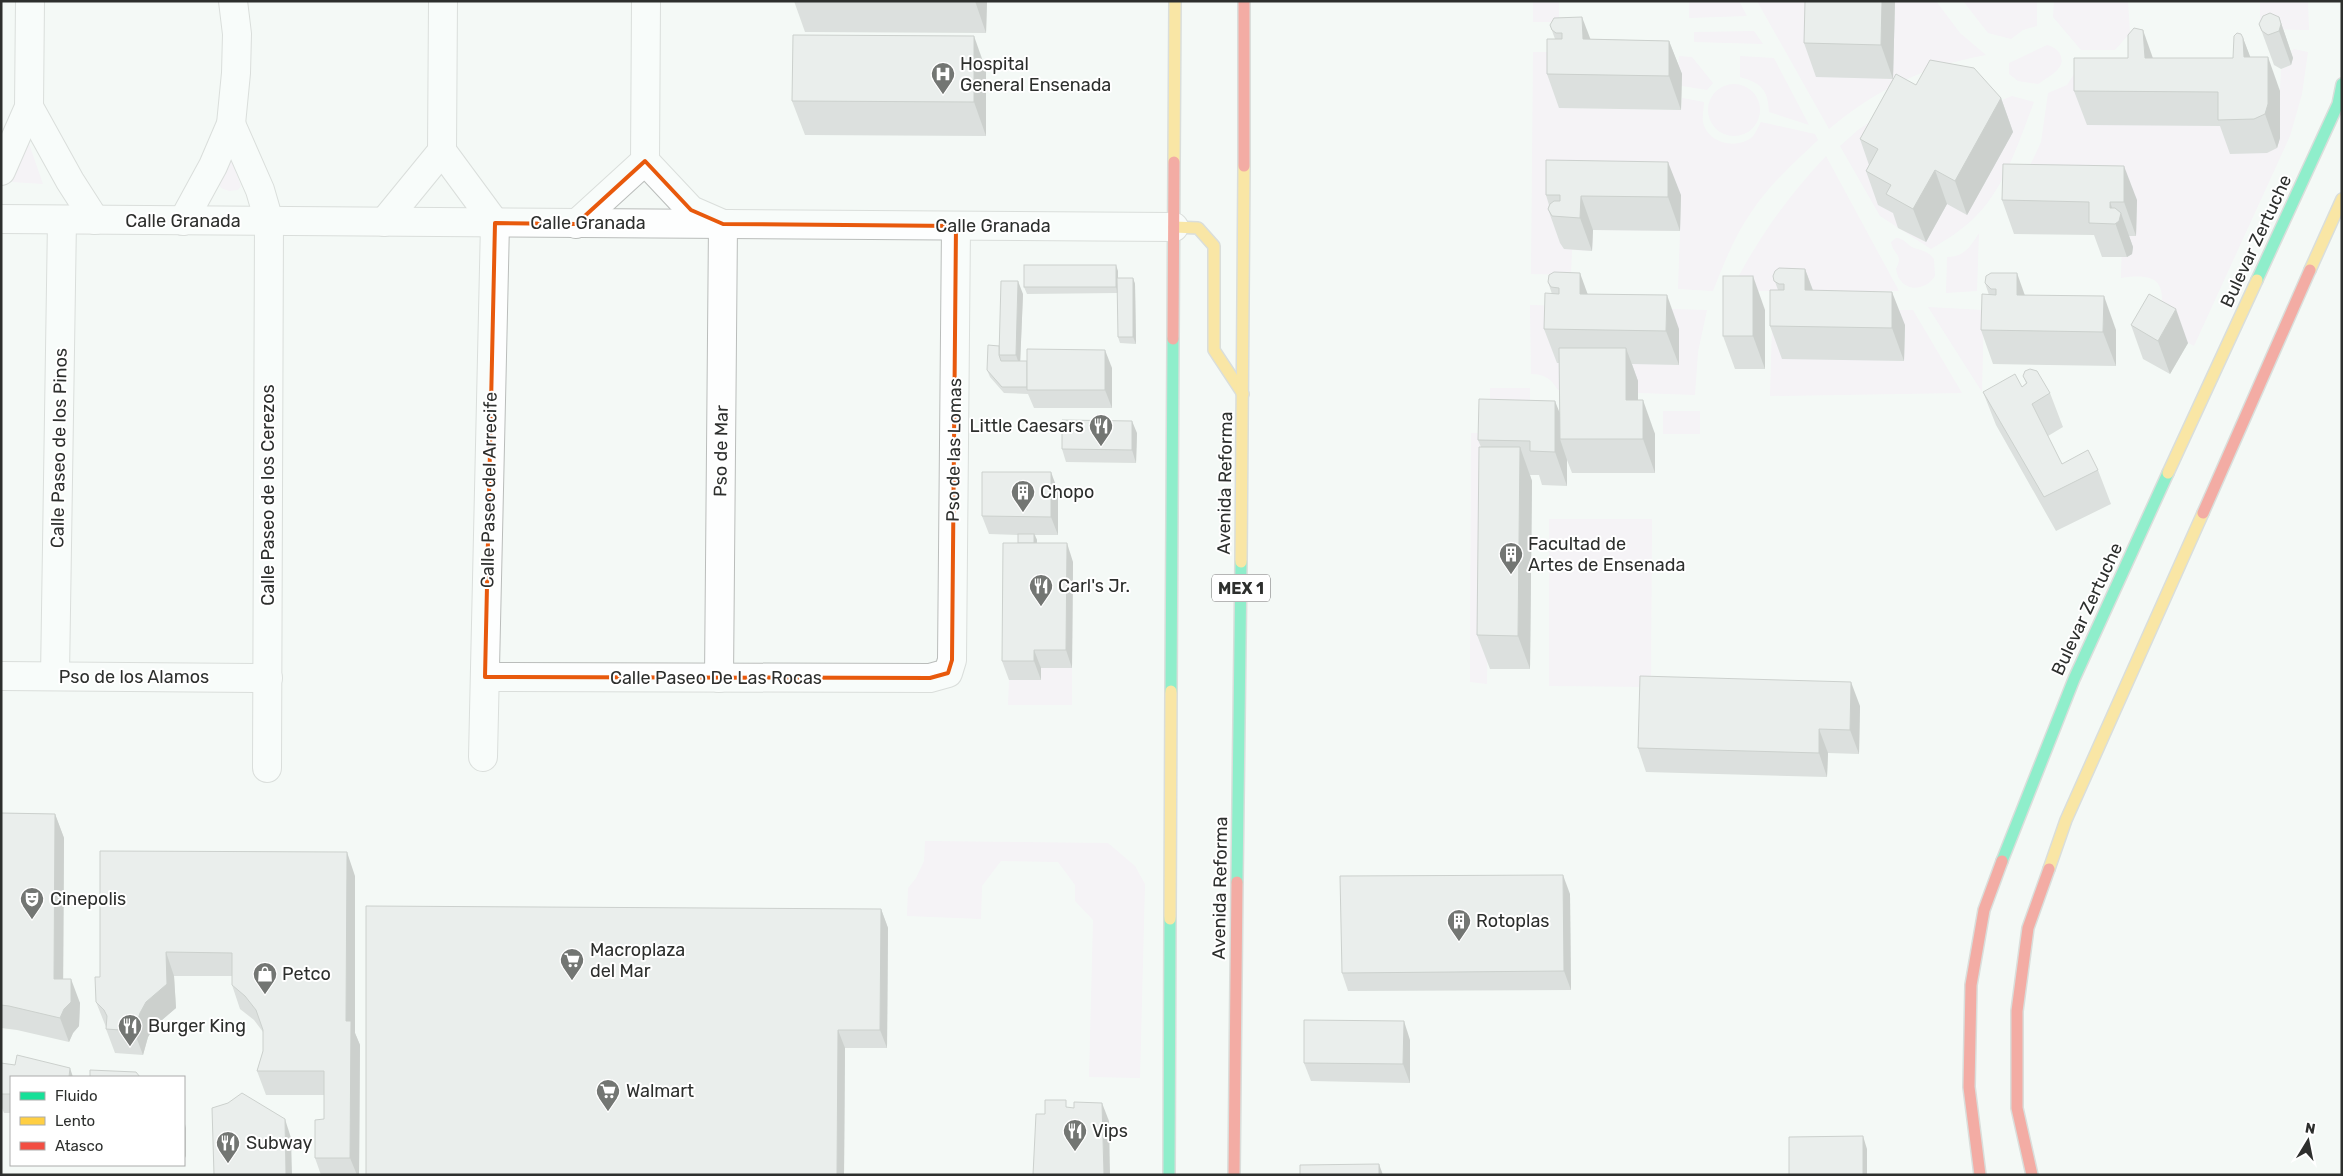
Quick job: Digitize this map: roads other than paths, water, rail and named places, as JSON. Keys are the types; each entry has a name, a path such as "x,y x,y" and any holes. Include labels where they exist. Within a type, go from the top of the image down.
{"main road":[{"path":"1169,1175 1175,1"},
{"name":"Avenida Reforma","path":"1234,1175 1243,394 1244,1"},
{"name":"Bulevar Zertuche","path":"1980,1175 1969,1087 1971,985 1984,910 2009,840 2074,679 2338,104 2342,84"},
{"path":"2032,1175 2017,1108 2017,1011 2028,928 2066,820 2342,199"},
{"path":"1174,228 1198,228 1214,246 1214,350 1243,394"}],"street":[{"path":"1,170 29,107 30,1"},
{"path":"183,221 212,166 231,124 236,73 237,34 233,1"},
{"path":"443,1 442,151 495,223"},
{"path":"646,1 645,161 691,210 723,224"},
{"path":"29,107 70,181 95,220"},
{"path":"231,124 260,190 269,221"},
{"path":"384,222 442,151"},
{"path":"576,224 645,161"},
{"name":"Calle Granada","path":"1,219 1174,228"},
{"name":"Calle Paseo de los Pinos","path":"55,676 62,220"},
{"name":"Calle Paseo de los Cerezos","path":"267,768 269,221"},
{"name":"Calle Paseo del Arrecife","path":"483,757 495,223"},
{"name":"Pso de Mar","path":"719,678 723,224"},
{"name":"Pso de las Lomas","path":"948,673 952,660 956,226"},
{"name":"Calle Paseo De Las Rocas","path":"485,677 930,678 948,673"},
{"name":"Pso de los Alamos","path":"1,676 268,678"}],"place":[{"name":"Hospital General Ensenada","path":"943,95"},
{"name":"Little Caesars","path":"1101,447"},
{"name":"Chopo","path":"1023,513"},
{"name":"Facultad de Artes de Ensenada","path":"1511,575"},
{"name":"Carl's Jr.","path":"1041,607"},
{"name":"Cinepolis","path":"32,920"},
{"name":"Rotoplas","path":"1459,942"},
{"name":"Macroplaza del Mar","path":"572,981"},
{"name":"Petco","path":"265,995"},
{"name":"Burger King","path":"130,1047"},
{"name":"Walmart","path":"608,1112"},
{"name":"Vips","path":"1075,1152"},
{"name":"Subway","path":"228,1164"}]}
